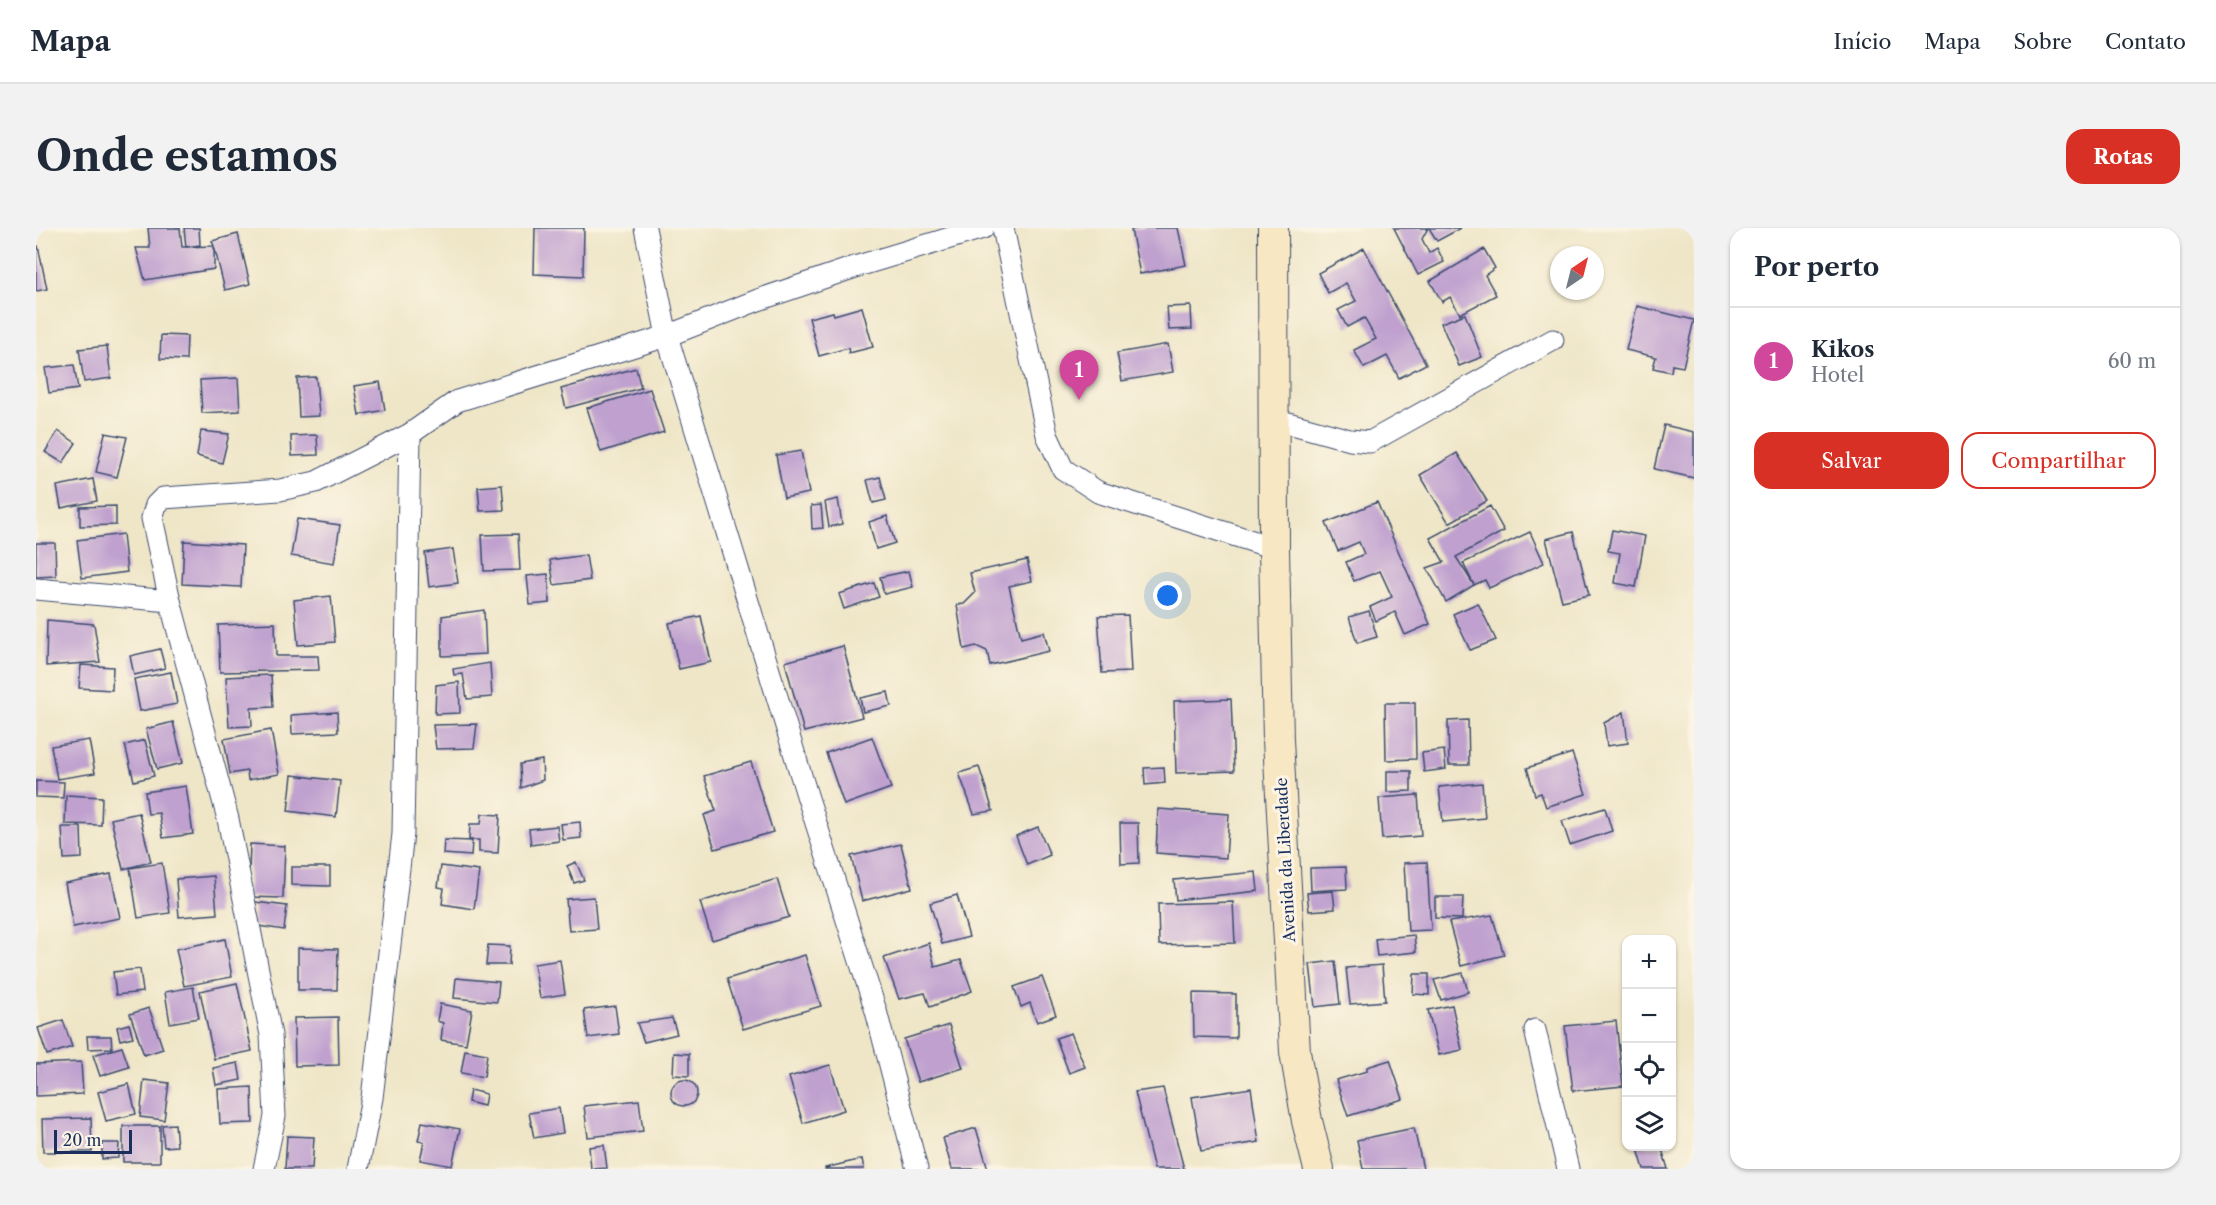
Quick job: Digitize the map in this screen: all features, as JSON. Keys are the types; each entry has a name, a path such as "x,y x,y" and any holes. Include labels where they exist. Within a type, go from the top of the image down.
{"street":[{"path":"645,228 667,336 807,795 876,1011 916,1169"},
{"path":"264,1169 275,1116 271,1035 228,819 170,601 152,518 156,506 163,498 280,490 316,482 410,434 457,401 667,336 769,296 983,228"},
{"path":"1003,228 1047,435 1063,469 1098,492 1274,548"},
{"name":"Avenida da Liberdade","path":"1273,228 1274,548 1278,740 1295,1052 1307,1121 1319,1169"},
{"path":"1274,419 1350,441 1370,442 1553,340"},
{"path":"358,1169 372,1098 403,834 410,434"},
{"path":"36,589 170,601"},
{"path":"1535,1030 1568,1169"}],"building":[{"path":"148,228 180,228 182,247 214,246 214,269 145,280 136,248 150,248"},
{"path":"184,228 199,228 200,245 186,247"},
{"path":"535,228 584,228 583,276 534,274"},
{"path":"1178,228 1186,265 1140,274 1131,230"},
{"path":"1394,228 1428,228 1422,239 1429,253 1437,248 1444,262 1418,275"},
{"path":"1429,228 1461,228 1437,241"},
{"path":"238,234 250,284 225,290 212,241"},
{"path":"38,246 47,289 36,291 36,247"},
{"path":"1364,248 1426,364 1399,378 1387,356 1364,368 1354,350 1376,339 1364,318 1347,327 1338,310 1356,301 1346,283 1328,293 1318,273"},
{"path":"1484,249 1495,268 1485,275 1496,295 1460,314 1450,297 1442,302 1430,281"},
{"path":"1191,306 1192,329 1169,330 1167,307"},
{"path":"1637,306 1694,320 1683,367 1672,365 1671,372 1653,368 1656,357 1626,350"},
{"path":"862,307 873,347 849,353 848,348 819,356 809,318 833,312 834,315"},
{"path":"1465,314 1482,357 1459,366 1441,323"},
{"path":"161,335 187,336 186,360 160,359"},
{"path":"1168,344 1173,372 1122,381 1117,353"},
{"path":"107,346 111,378 84,382 79,349"},
{"path":"74,365 78,389 49,393 45,368"},
{"path":"636,368 641,388 566,408 561,389"},
{"path":"316,377 319,416 299,417 297,378"},
{"path":"238,378 240,411 202,413 200,380"},
{"path":"380,382 385,410 359,415 354,386"},
{"path":"650,389 664,432 601,452 587,408"},
{"path":"1664,425 1694,432 1694,478 1654,469"},
{"path":"58,431 76,443 63,463 45,452"},
{"path":"201,431 229,434 222,463 197,456"},
{"path":"105,433 127,437 117,477 96,472"},
{"path":"317,435 318,455 292,456 291,436"},
{"path":"801,451 809,493 784,498 776,455"},
{"path":"1457,453 1487,501 1449,523 1420,475"},
{"path":"880,477 886,500 873,503 867,480"},
{"path":"93,479 97,501 61,508 57,486"},
{"path":"502,485 504,510 480,511 478,487"},
{"path":"838,499 842,524 829,527 825,502"},
{"path":"1377,502 1430,624 1405,635 1395,612 1376,621 1370,607 1392,597 1380,571 1354,581 1346,562 1364,554 1359,542 1338,551 1326,523"},
{"path":"821,505 823,528 812,529 811,506"},
{"path":"116,506 116,525 80,526 80,507"},
{"path":"1490,506 1504,531 1456,557 1474,585 1446,602 1427,568 1444,562 1430,538"},
{"path":"887,516 895,543 876,549 869,522"},
{"path":"297,519 340,525 334,563 291,556"},
{"path":"1612,530 1645,536 1636,587 1615,583 1620,553 1608,551"},
{"path":"1530,532 1544,563 1489,588 1485,580 1474,585 1463,563"},
{"path":"1573,532 1589,595 1562,601 1546,539"},
{"path":"123,534 127,572 82,578 77,540"},
{"path":"518,534 520,570 484,571 482,535"},
{"path":"184,541 243,545 241,587 182,584"},
{"path":"36,543 55,543 56,576 36,577"},
{"path":"453,549 458,583 429,587 425,553"},
{"path":"586,555 590,580 554,585 550,560"},
{"path":"1027,560 1032,581 1009,586 1021,638 1044,632 1049,651 990,665 987,651 976,646 964,649 957,605 964,604 975,593 970,573"},
{"path":"909,571 913,587 884,594 880,577"},
{"path":"548,574 550,603 530,605 527,576"},
{"path":"874,583 879,597 844,609 839,594"},
{"path":"331,596 335,642 298,645 294,600"},
{"path":"1478,603 1496,640 1470,650 1453,614"},
{"path":"484,610 486,654 442,656 442,616"},
{"path":"1369,611 1377,637 1357,643 1349,617"},
{"path":"1128,615 1131,672 1102,673 1098,616"},
{"path":"701,616 711,662 679,669 669,623"},
{"path":"47,620 94,624 100,662 46,666"},
{"path":"275,623 276,656 318,656 319,670 220,672 218,625"},
{"path":"843,646 862,717 804,732 785,662"},
{"path":"160,649 165,668 134,675 130,656"},
{"path":"490,663 492,697 467,699 463,674 454,675 453,669"},
{"path":"81,665 113,667 112,690 79,688"},
{"path":"171,672 177,704 140,711 134,679"},
{"path":"271,675 273,707 251,708 252,726 229,727 226,677"},
{"path":"459,682 460,713 435,714 436,685"},
{"path":"888,692 891,706 863,712 860,698"},
{"path":"1231,699 1234,771 1176,773 1174,701"},
{"path":"1385,703 1415,703 1416,759 1386,760"},
{"path":"337,712 338,732 292,734 291,715"},
{"path":"1624,712 1628,743 1607,746 1604,723"},
{"path":"1468,720 1469,765 1449,765 1448,721"},
{"path":"173,722 183,763 157,769 146,729"},
{"path":"477,724 474,748 436,749 433,725"},
{"path":"271,730 279,774 248,780 247,771 230,774 224,739"},
{"path":"872,737 891,788 844,805 826,753"},
{"path":"89,740 95,773 57,779 51,746"},
{"path":"145,740 154,776 134,781 125,745"},
{"path":"1444,750 1446,769 1424,772 1422,753"},
{"path":"1572,753 1586,794 1546,807 1541,793 1535,795 1527,768"},
{"path":"542,760 543,780 521,788 520,764"},
{"path":"751,762 773,832 715,849 704,815 716,811 704,776"},
{"path":"979,767 993,811 974,814 959,773"},
{"path":"1164,767 1165,783 1145,785 1144,768"},
{"path":"1387,771 1411,771 1411,791 1387,792"},
{"path":"292,775 340,781 336,817 288,811"},
{"path":"36,781 64,782 63,798 36,797"},
{"path":"1482,783 1485,818 1443,822 1439,787"},
{"path":"186,786 193,834 163,838 159,813 148,814 145,792"},
{"path":"66,795 102,797 101,825 65,824"},
{"path":"1418,795 1421,836 1382,839 1379,798"},
{"path":"1605,808 1612,831 1570,845 1562,821"},
{"path":"1158,809 1229,814 1226,858 1156,853"},
{"path":"139,813 151,862 123,869 111,819"},
{"path":"482,814 500,815 498,853 479,852 479,840 469,840 470,824 481,824"},
{"path":"580,822 581,838 563,840 561,824"},
{"path":"1120,823 1138,823 1139,863 1121,864"},
{"path":"557,826 559,841 531,845 529,829"},
{"path":"62,827 81,827 82,858 64,859"},
{"path":"1038,827 1050,855 1027,865 1016,836"},
{"path":"444,840 472,841 471,856 443,854"},
{"path":"250,844 285,846 283,898 248,897"},
{"path":"901,844 912,888 862,901 851,856"},
{"path":"576,862 584,880 574,883 567,866"},
{"path":"1427,862 1431,930 1408,931 1404,863"},
{"path":"162,863 170,913 138,918 130,868"},
{"path":"441,866 479,871 474,909 442,904 444,888 438,887"},
{"path":"291,867 330,867 330,886 291,885"},
{"path":"1346,867 1347,889 1311,891 1310,868"},
{"path":"1256,872 1258,891 1176,900 1174,880"},
{"path":"111,874 120,918 73,927 65,883"},
{"path":"214,876 217,914 179,917 176,879"},
{"path":"777,879 789,917 712,940 700,902"},
{"path":"1333,891 1335,909 1309,911 1307,893"},
{"path":"957,895 969,937 942,944 930,903"},
{"path":"594,897 597,929 569,931 566,899"},
{"path":"1435,897 1463,897 1462,919 1435,918"},
{"path":"255,902 287,906 284,930 252,925"},
{"path":"1233,902 1235,943 1159,945 1158,904"},
{"path":"1492,915 1504,955 1461,966 1449,922"},
{"path":"1414,935 1416,952 1377,956 1375,939"},
{"path":"225,939 232,977 184,986 176,949"},
{"path":"929,943 935,967 961,960 972,991 930,1007 925,993 899,999 884,958"},
{"path":"488,945 510,946 509,965 486,965"},
{"path":"298,948 338,949 337,990 298,990"},
{"path":"805,955 821,1006 743,1029 727,979"},
{"path":"560,960 565,994 540,998 534,964"},
{"path":"1335,961 1340,1004 1315,1007 1310,964"},
{"path":"1382,965 1385,1001 1350,1004 1346,968"},
{"path":"140,969 143,992 116,995 113,972"},
{"path":"1463,973 1468,992 1441,1000 1434,980"},
{"path":"1414,974 1429,974 1429,995 1413,994"},
{"path":"1042,977 1056,1015 1037,1022 1030,1003 1021,1007 1014,987"},
{"path":"456,978 499,982 497,1002 454,998"},
{"path":"237,983 252,1051 214,1059 200,991"},
{"path":"193,987 199,1018 170,1023 165,992"},
{"path":"1193,993 1236,994 1236,1038 1194,1037"},
{"path":"440,1004 472,1010 466,1044 441,1040 443,1023 437,1021"},
{"path":"1452,1005 1462,1050 1439,1055 1428,1010"},
{"path":"615,1006 619,1034 588,1038 584,1010"},
{"path":"149,1008 163,1049 144,1055 130,1014"},
{"path":"338,1017 339,1065 295,1066 294,1018"},
{"path":"672,1018 677,1034 644,1042 637,1023"},
{"path":"63,1020 72,1047 47,1055 38,1028"},
{"path":"1616,1021 1622,1086 1573,1091 1565,1026"},
{"path":"129,1024 133,1037 120,1040 117,1027"},
{"path":"949,1025 963,1068 918,1082 904,1039"},
{"path":"1071,1033 1085,1067 1069,1073 1056,1038"},
{"path":"87,1036 111,1036 112,1048 88,1049"},
{"path":"122,1047 129,1067 100,1076 93,1055"},
{"path":"465,1050 487,1054 484,1077 461,1073"},
{"path":"674,1053 689,1054 689,1076 673,1075"},
{"path":"1390,1060 1403,1099 1348,1116 1336,1080 1367,1071 1367,1067"},
{"path":"81,1062 83,1094 36,1096 36,1064"},
{"path":"238,1063 241,1080 216,1085 213,1068"},
{"path":"830,1065 844,1110 803,1123 789,1077"},
{"path":"144,1080 169,1083 164,1120 140,1117"},
{"path":"684,1080 693,1084 697,1093 693,1102 684,1106 675,1102 671,1093 675,1084"},
{"path":"129,1084 136,1114 106,1121 98,1092"},
{"path":"252,1087 253,1123 220,1124 218,1089"},
{"path":"1163,1088 1184,1169 1154,1169 1135,1092"},
{"path":"1251,1088 1259,1142 1201,1151 1192,1097"},
{"path":"470,1090 486,1094 484,1106 468,1102"},
{"path":"639,1100 643,1131 588,1137 584,1106"},
{"path":"559,1108 563,1133 534,1138 529,1113"},
{"path":"91,1118 92,1152 43,1152 42,1119"},
{"path":"422,1122 460,1129 452,1166 420,1160 424,1142 418,1141"},
{"path":"175,1124 177,1146 164,1147 162,1125"},
{"path":"123,1126 160,1126 160,1162 123,1162"},
{"path":"976,1128 988,1169 952,1169 943,1138"},
{"path":"1414,1128 1423,1169 1363,1169 1357,1140"},
{"path":"287,1136 314,1137 312,1169 285,1169"},
{"path":"102,1143 119,1143 118,1158 102,1159"},
{"path":"604,1145 607,1168 591,1169 589,1147"},
{"path":"1639,1151 1663,1151 1668,1169 1644,1169"},
{"path":"862,1159 864,1169 825,1169 825,1168"}],"place":[{"name":"Kikos","path":"1079,400"}]}
